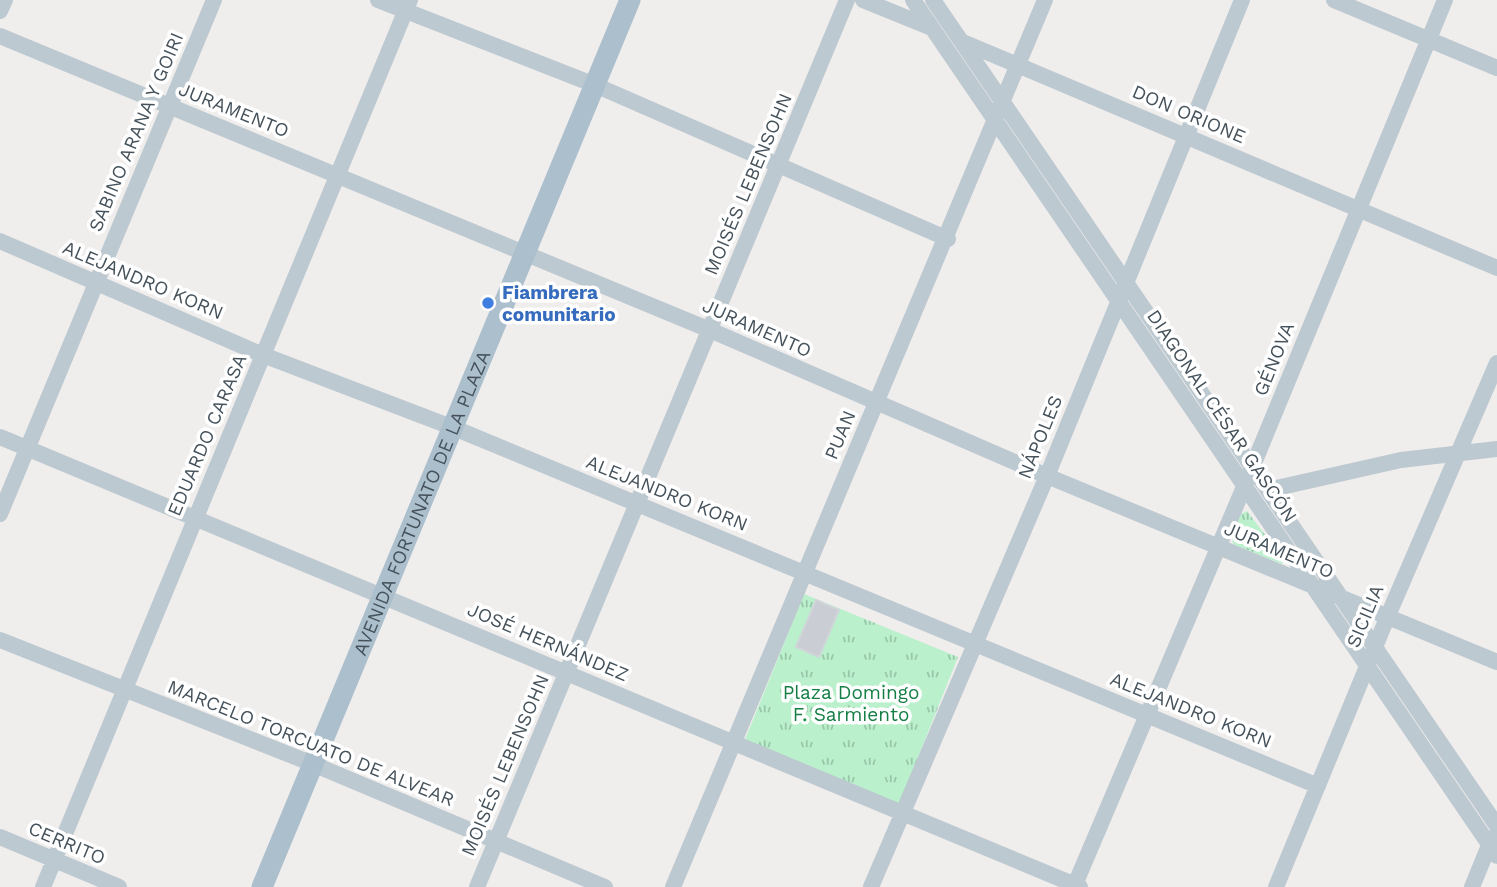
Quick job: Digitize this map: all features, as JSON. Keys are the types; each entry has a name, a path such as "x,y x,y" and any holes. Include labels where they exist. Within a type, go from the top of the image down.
{"main road":[{"name":"AVENIDA FORTUNATO DE LA PLAZA","path":"262,887 631,0"}],"street":[{"path":"0,11 5,0"},
{"name":"SABINO ARANA Y GOIRI","path":"0,514 214,0"},
{"path":"378,0 408,6 948,239"},
{"name":"MOISÉS LEBENSOHN","path":"477,887 847,0"},
{"name":"DON ORIONE","path":"863,0 1497,268"},
{"name":"DIAGONAL CÉSAR GASCÓN","path":"912,0 1493,851"},
{"name":"DIAGONAL CÉSAR GASCÓN","path":"933,0 1497,826"},
{"name":"PUAN","path":"673,887 948,239 1045,0"},
{"name":"NÁPOLES","path":"871,887 973,643 1047,476 1242,0"},
{"path":"1334,0 1497,68"},
{"name":"GÉNOVA","path":"1076,886 1217,546 1245,487 1445,0"},
{"name":"EDUARDO CARASA","path":"43,887 408,6"},
{"name":"JURAMENTO","path":"0,36 710,330 1047,476 1497,662"},
{"name":"ALEJANDRO KORN","path":"0,241 263,355 454,428 1318,786"},
{"name":"SICILIA","path":"1276,887 1387,618 1497,363"},
{"name":"JOSÉ HERNÁNDEZ","path":"0,437 1076,886"},
{"path":"1268,490 1401,460 1460,451 1497,449"},
{"name":"MARCELO TORCUATO DE ALVEAR","path":"0,640 313,764 605,887"},
{"path":"1472,887 1493,851 1497,826"},
{"name":"CERRITO","path":"0,837 119,887"}],"green space":[{"path":"1247,511 1284,560 1282,564 1233,544 1232,536 1241,514"},
{"name":"Plaza Domingo F. Sarmiento","path":"804,594 958,657 897,810 742,747"}],"building":[{"path":"816,600 839,610 819,657 796,647"}],"place":[{"name":"Fiambrera comunitario","path":"488,303"}]}
